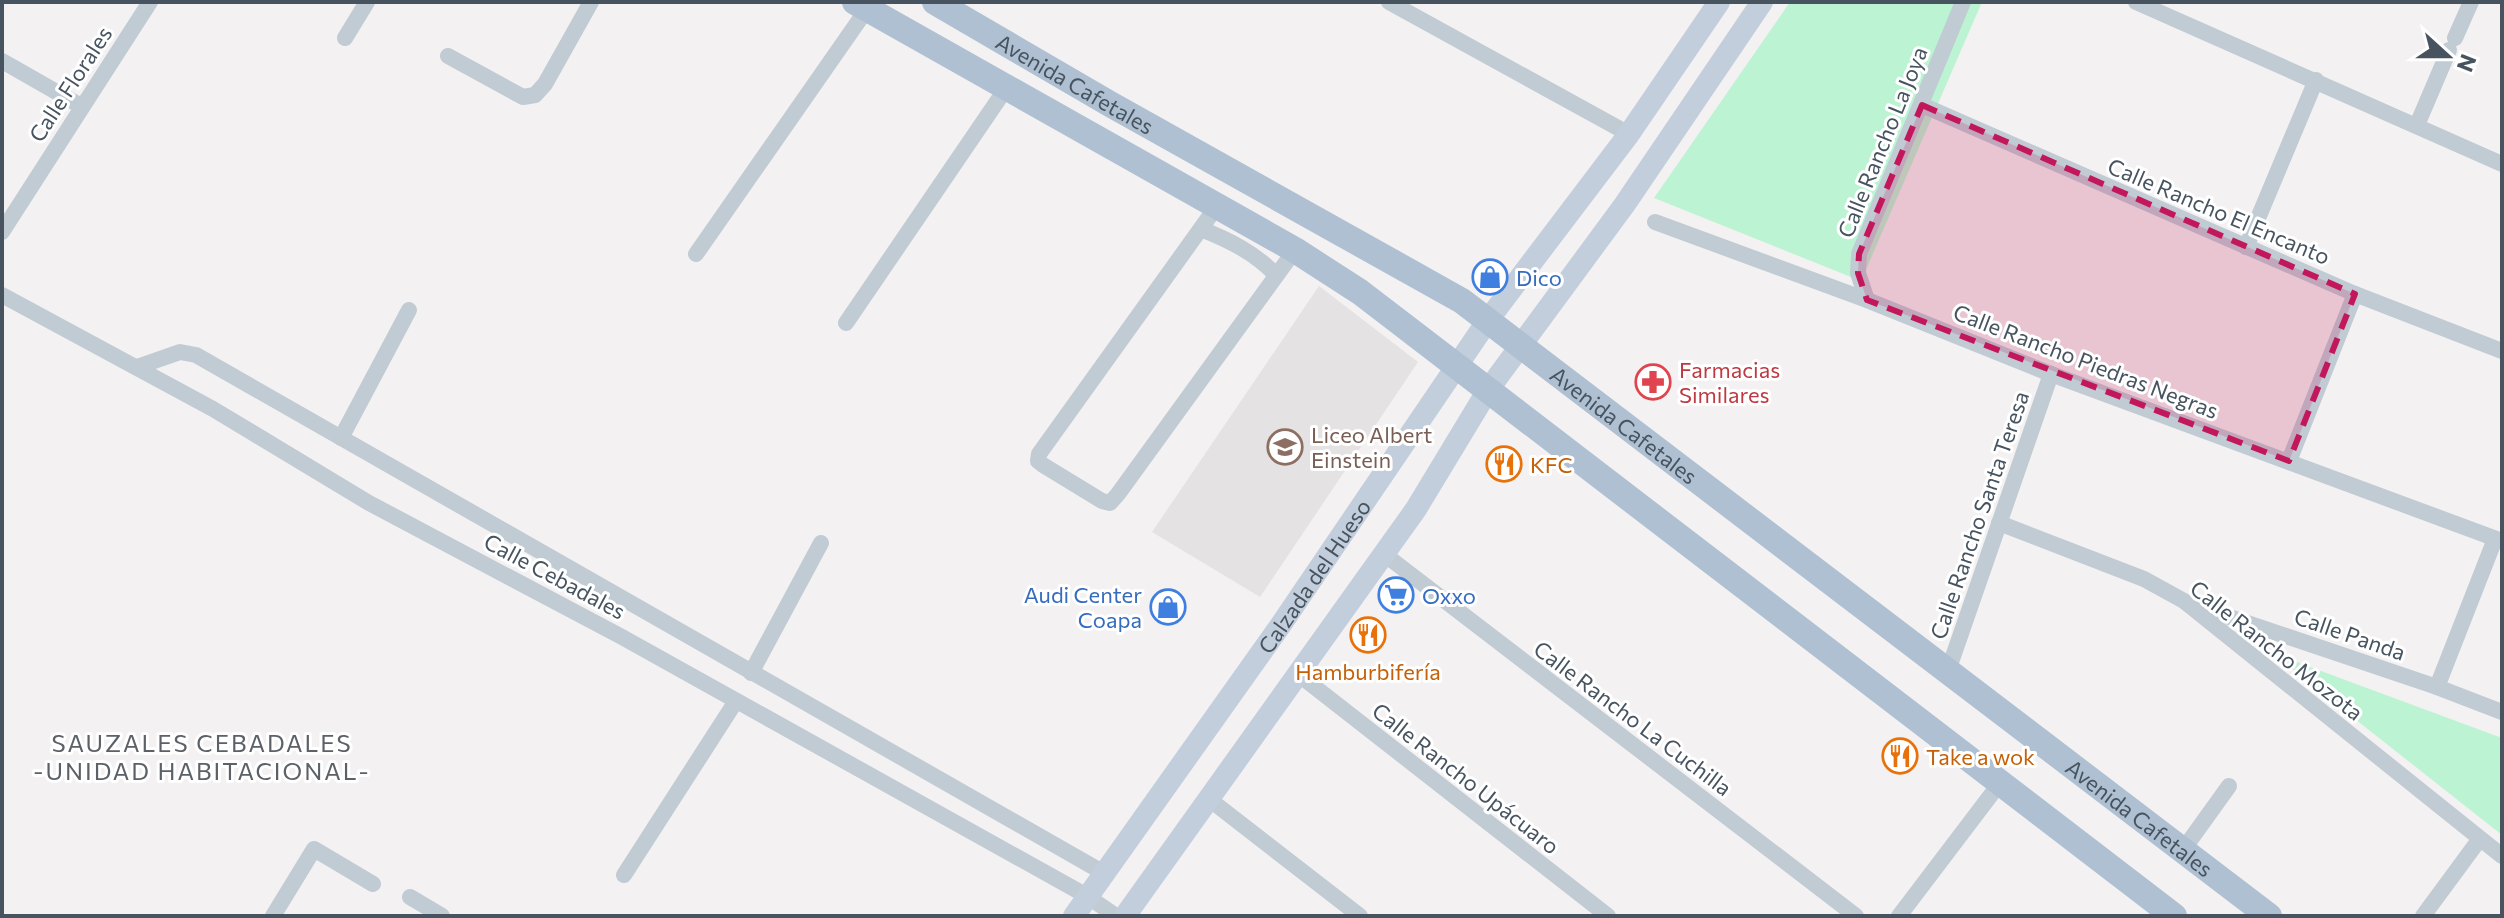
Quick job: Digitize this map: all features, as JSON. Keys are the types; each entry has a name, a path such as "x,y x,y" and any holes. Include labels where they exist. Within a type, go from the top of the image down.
{"main road":[{"name":"Avenida Cafetales","path":"935,2 1462,301 2269,916"},
{"name":"Calzada del Hueso","path":"1074,916 1280,626 1488,320 1629,134 1719,2"},
{"name":"Calzada del Hueso","path":"1125,916 1416,509 1488,390 1625,204 1762,2"},
{"name":"Avenida Cafetales","path":"861,5 1007,87 1208,218 1285,264 1360,292 2174,916"}],"street":[{"name":"Calle Florales","path":"2,232 150,2"},
{"path":"345,38 367,2"},
{"path":"448,56 523,97 535,95 545,84 591,2"},
{"path":"1389,2 1629,134"},
{"name":"Calle Rancho La Joya","path":"1867,300 1858,273 1859,254 1963,2"},
{"path":"2136,2 2502,164"},
{"path":"2417,125 2471,2"},
{"path":"696,254 861,5"},
{"path":"2,61 81,106"},
{"path":"2246,247 2316,80"},
{"path":"846,323 1007,87"},
{"name":"Calle Rancho El Encanto","path":"1922,105 2355,294 2502,351"},
{"path":"1208,218 1039,454 1038,461 1043,465 1102,501 1110,503 1285,264"},
{"name":"Calle Rancho Piedras Negras","path":"1655,222 1867,300 2051,374 2499,540"},
{"path":"2289,461 2355,294"},
{"name":"Calle Cebadales","path":"2,295 213,409 369,503 622,637 991,842 1087,896 1116,916"},
{"path":"341,438 409,310"},
{"path":"137,367 180,352 196,355 1104,873"},
{"name":"Calle Rancho Santa Teresa","path":"1948,671 2051,374"},
{"name":"Calle Rancho Mozota","path":"1999,523 2144,579 2184,601 2502,856"},
{"path":"2437,687 2499,540"},
{"path":"751,673 821,543"},
{"name":"Calle Rancho La Cuchilla","path":"1384,554 1856,916"},
{"name":"Calle Panda","path":"2184,601 2502,712"},
{"name":"Calle Rancho Upácuaro","path":"1298,674 1608,916"},
{"path":"624,875 736,701"},
{"path":"1899,916 2000,783"},
{"path":"2183,850 2229,786"},
{"path":"1209,799 1360,916"},
{"path":"991,842 1006,817"},
{"path":"2423,916 2479,840"},
{"path":"273,916 314,849 373,884"},
{"path":"410,897 442,916"}],"highlighted area":[{"path":"1922,105 2355,294 2289,461 1867,300 1858,273 1859,254"}],"shaded area":[{"name":"Liceo Albert Einstein","path":"1319,286 1418,362 1260,597 1152,532"}],"green space":[{"path":"1790,2 1982,2 1861,281 1654,198"},
{"path":"2270,652 2502,738 2502,835"}],"place":[{"name":"Dico","path":"1490,277"},
{"name":"Farmacias Similares","path":"1653,382"},
{"name":"Liceo Albert Einstein","path":"1285,447"},
{"name":"KFC","path":"1504,464"},
{"name":"Oxxo","path":"1396,595"},
{"name":"Audi Center Coapa","path":"1168,607"},
{"name":"Hamburbifería","path":"1368,635"},
{"name":"Take a wok","path":"1900,756"}],"district":[{"name":"SAUZALES CEBADALES -UNIDAD HABITACIONAL-","path":"202,756"}]}
